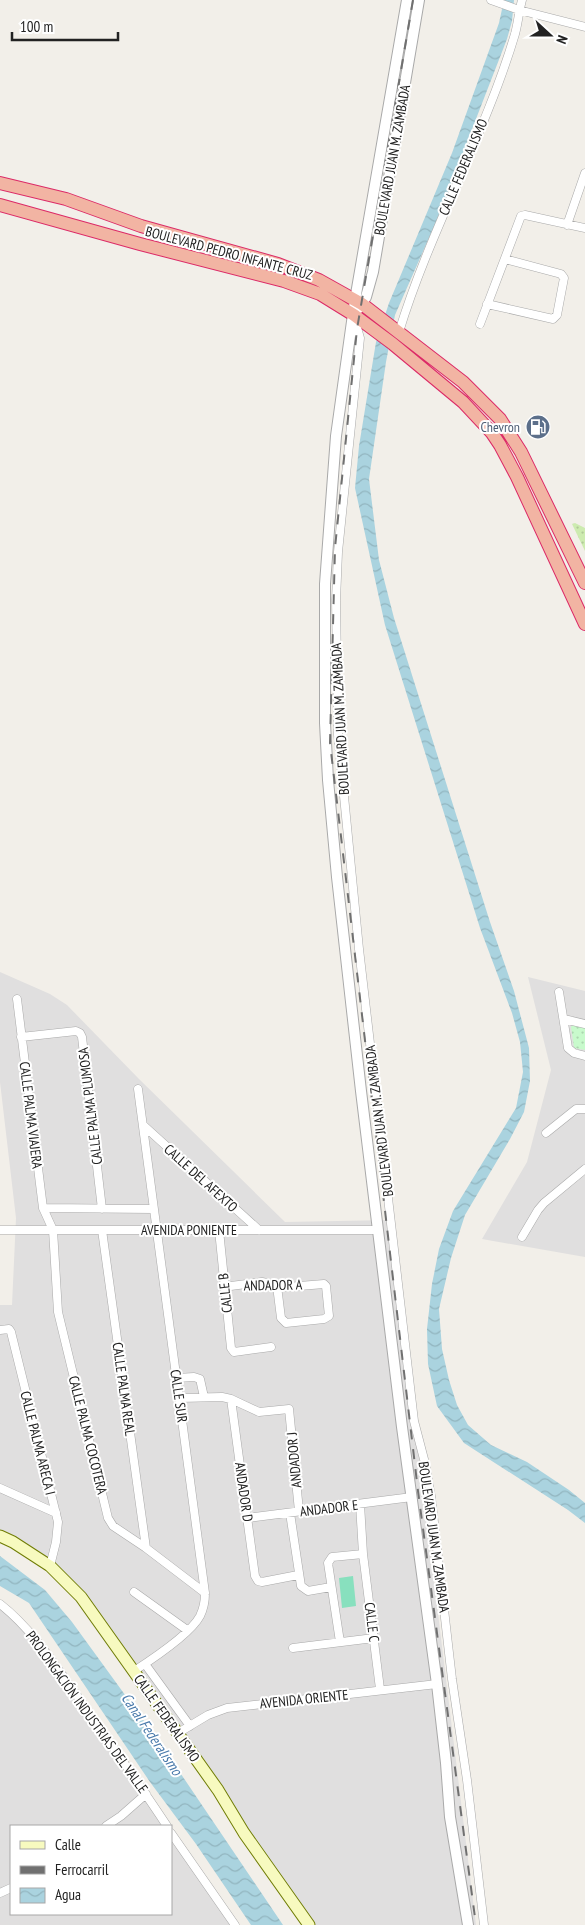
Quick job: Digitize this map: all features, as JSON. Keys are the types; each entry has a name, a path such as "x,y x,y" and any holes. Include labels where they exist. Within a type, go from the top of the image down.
{"highway":[{"name":"BOULEVARD PEDRO INFANTE CRUZ","path":"0,183 66,199 141,226 278,264 319,280 358,302 397,330 462,382 500,419 521,452 585,583"},
{"name":"BOULEVARD PEDRO INFANTE CRUZ","path":"0,206 284,281 320,294 354,315 463,402 478,417 500,445 517,477 585,624"}],"main road":[{"name":"CALLE FEDERALISMO","path":"0,1536 13,1542 50,1566 81,1598 178,1733 309,1925"}],"street":[{"name":"BOULEVARD JUAN M. ZAMBADA","path":"407,0 358,302 354,315 336,436 326,554 325,714 328,780 337,877 378,1230 437,1684 450,1816 468,1925"},
{"name":"BOULEVARD JUAN M. ZAMBADA","path":"358,302 366,298 373,272 418,0"},
{"name":"CALLE FEDERALISMO","path":"397,330 504,65 514,34 516,8 522,0"},
{"path":"494,1 585,27"},
{"path":"567,224 585,173"},
{"path":"480,324 521,216 525,215 585,228"},
{"path":"488,304 553,319 557,315 564,278 561,274 505,259"},
{"name":"BOULEVARD JUAN M. ZAMBADA","path":"354,315 360,338 341,522 336,600 339,752 358,949 412,1406 431,1496 452,1679 467,1780 484,1925"},
{"path":"560,992 570,1051 585,1056"},
{"name":"CALLE PALMA VIAJERA","path":"17,999 43,1208 53,1230"},
{"path":"564,1019 585,1024"},
{"name":"CALLE PALMA PLUMOSA","path":"21,1037 76,1031 82,1037 102,1209"},
{"name":"CALLE SUR","path":"134,1671 187,1630 200,1617 206,1593 138,1089"},
{"path":"546,1133 576,1109 585,1109"},
{"name":"CALLE DEL AFEXTO","path":"143,1125 259,1230"},
{"path":"522,1236 544,1203 585,1169"},
{"path":"43,1208 154,1208"},
{"name":"AVENIDA PONIENTE","path":"0,1230 378,1230"},
{"name":"CALLE PALMA COCOTERA","path":"53,1230 58,1312 108,1518 113,1526 206,1593"},
{"name":"CALLE PALMA REAL","path":"102,1230 146,1548"},
{"name":"CALLE B","path":"219,1230 223,1287 232,1351 271,1347"},
{"name":"ANDADOR A","path":"223,1287 262,1282 287,1287 322,1284 326,1286 329,1312 326,1318 286,1323 280,1318 277,1286"},
{"name":"CALLE PALMA ARECA I","path":"0,1330 9,1329 11,1332 56,1513 58,1530 50,1566"},
{"path":"177,1378 194,1377 200,1380 204,1397"},
{"path":"180,1398 231,1399"},
{"name":"ANDADOR J","path":"231,1399 259,1412 289,1409 299,1511"},
{"name":"ANDADOR D","path":"231,1399 255,1576 258,1581 262,1582 298,1576"},
{"path":"0,1488 56,1513"},
{"name":"ANDADOR E","path":"247,1518 412,1497"},
{"name":"CALLE C","path":"360,1504 363,1554 380,1690"},
{"path":"290,1513 301,1586 308,1591 331,1588"},
{"path":"340,1642 328,1568 330,1559 363,1554"},
{"path":"134,1592 187,1630"},
{"name":"PROLONGACIÓN INDUSTRIAS DEL VALLE","path":"0,1604 25,1627 52,1661 166,1825"},
{"path":"293,1648 374,1638"},
{"path":"144,1664 190,1726"},
{"name":"AVENIDA ORIENTE","path":"178,1733 208,1715 226,1708 437,1684"},
{"path":"108,1825 146,1794"},
{"path":"172,1834 236,1925"}],"shaded area":[{"path":"0,972 50,994 67,1005 139,1079 285,1222 390,1220 476,1925 306,1925 72,1596 45,1566 0,1537 0,1305 12,1305 16,1218 0,1082"},
{"path":"528,977 585,991 585,1257 482,1239 527,1162 551,1070"},
{"path":"0,1602 23,1624 167,1825 10,1825 10,1915 172,1915 172,1832 239,1925 0,1925"}],"green space":[{"path":"575,523 585,528 585,551 572,524"},
{"path":"574,1023 585,1024 585,1050 574,1047 571,1027"},
{"path":"353,1576 356,1606 342,1608 339,1578"}],"water":[{"path":"504,0 514,0 512,21 507,39 436,222 395,315 386,362 369,479 379,560 394,618 490,922 514,991 529,1048 530,1081 524,1112 465,1215 451,1258 439,1309 442,1349 457,1405 468,1425 491,1445 527,1462 585,1503 585,1523 464,1443 437,1406 428,1364 427,1329 432,1284 439,1249 453,1211 516,1108 523,1072 520,1042 512,1013 480,928 385,625 355,488 359,446 376,342 389,303 452,153 499,23"},
{"name":"Canal Federalismo","path":"0,1556 45,1590 72,1622 160,1743 283,1925 251,1925 196,1844 150,1782 29,1603 0,1586"}],"railway":[{"path":"413,0 357,329 335,548 330,743 418,1491 476,1925"}],"place":[{"name":"Chevron","path":"538,427"}]}
